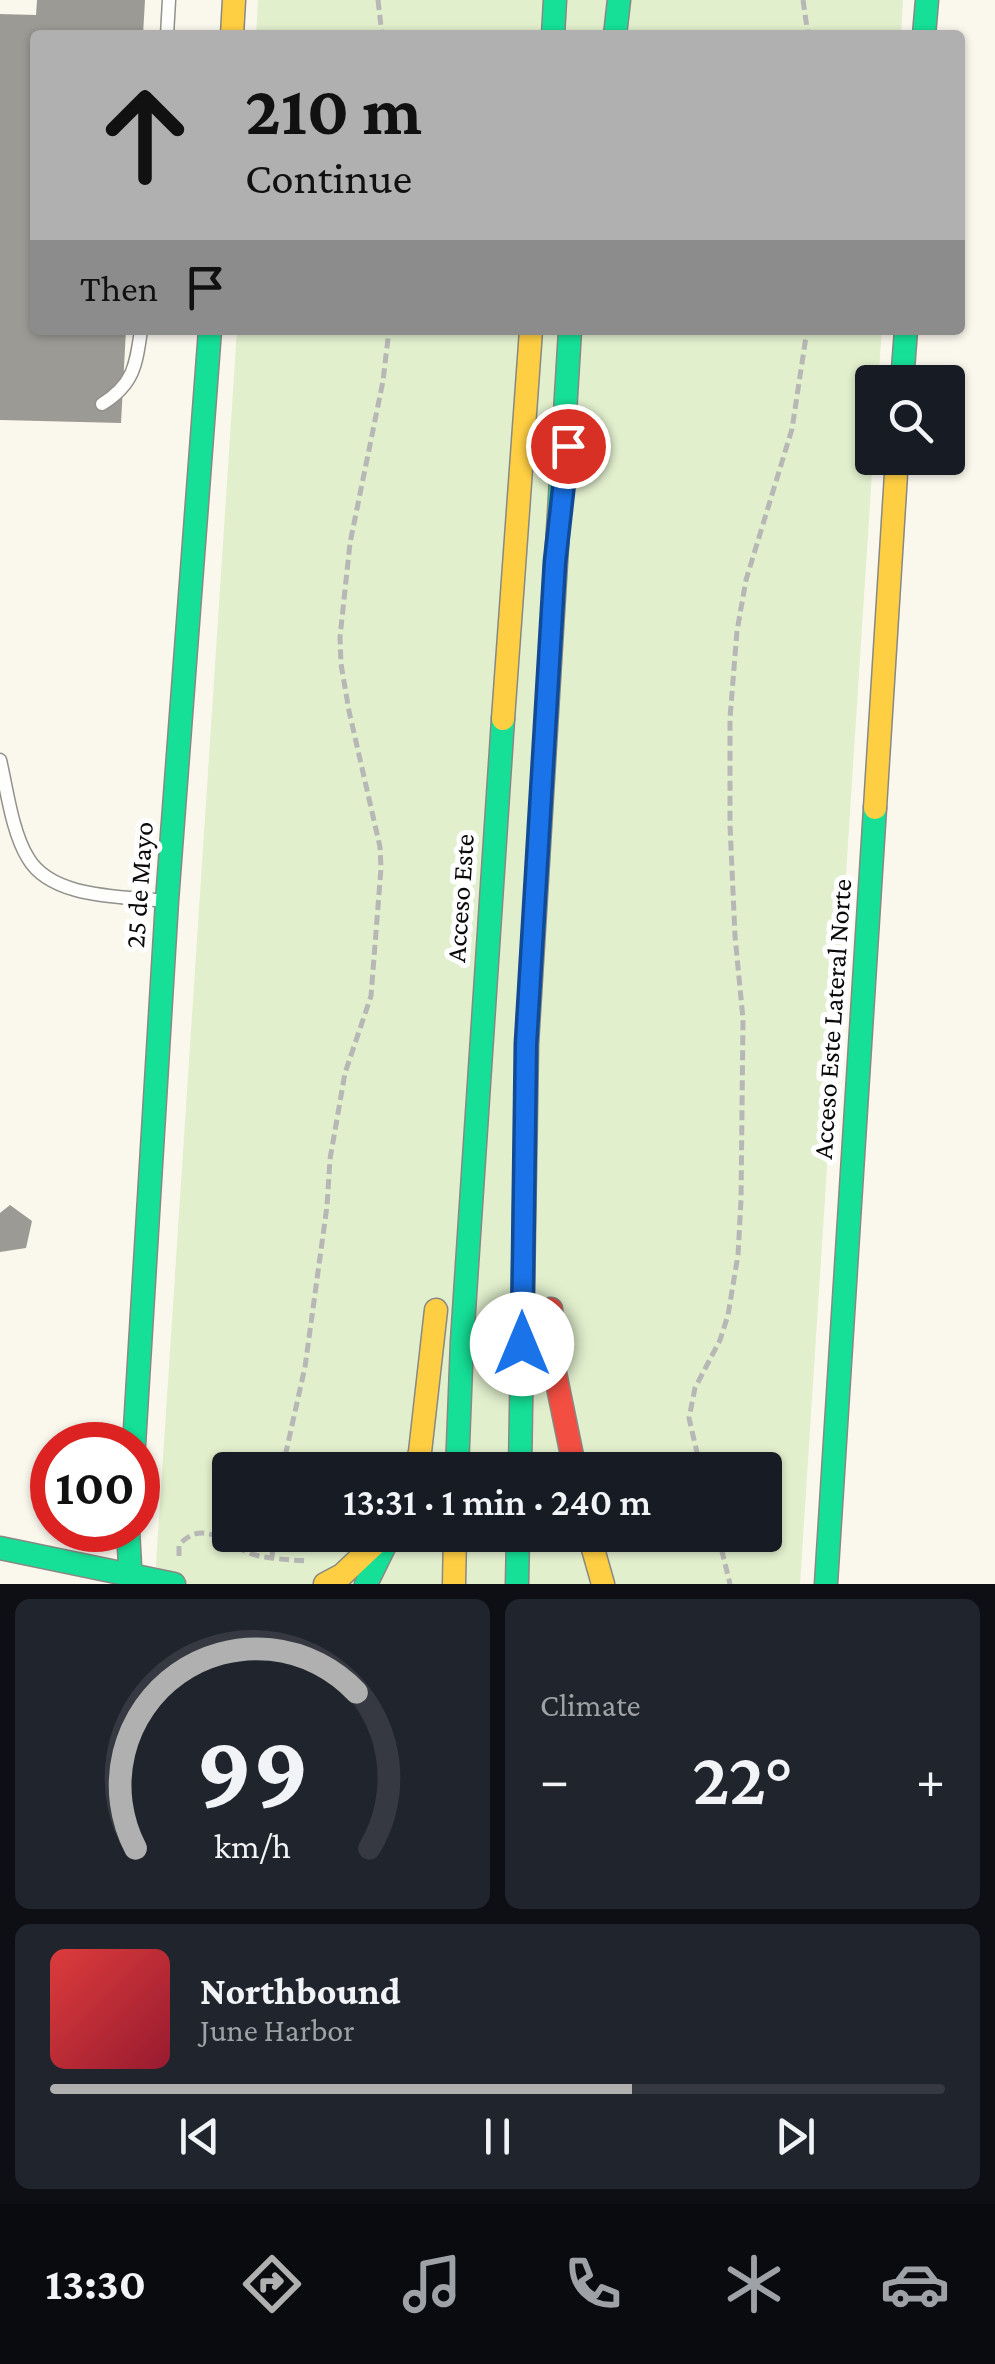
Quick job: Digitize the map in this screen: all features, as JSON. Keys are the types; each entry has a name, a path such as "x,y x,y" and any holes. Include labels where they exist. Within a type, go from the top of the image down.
{"main road":[{"path":"232,30 234,0"},
{"path":"616,30 619,0"},
{"path":"924,30 926,0"},
{"name":"25 de Mayo","path":"135,1422 167,901 210,335"},
{"name":"Acceso Este","path":"458,1452 488,932 531,335"},
{"path":"520,1452 526,1044 570,335"},
{"path":"555,562 580,335"},
{"path":"903,365 906,335"},
{"name":"Acceso Este Lateral Norte","path":"826,1584 897,475"},
{"path":"540,829 549,1086"},
{"path":"450,1195 488,932"},
{"path":"551,1290 554,1368 571,1452"},
{"path":"420,1452 438,1294"},
{"path":"0,1548 130,1579 177,1574"},
{"path":"129,1552 130,1579"},
{"path":"326,1584 357,1577 375,1552"},
{"path":"454,1584 455,1552"},
{"path":"517,1584 518,1552"},
{"path":"595,1552 604,1584"}],"lane":[{"path":"167,30 169,0"},
{"path":"102,404 120,393 136,366 140,335"},
{"path":"0,760 18,834 28,859 45,877 69,890 167,901"}],"path":[{"path":"378,0 381,30"},
{"path":"803,0 807,30"},
{"path":"286,1452 305,1367 330,1160 345,1073 372,996 380,847 349,711 340,637 350,542 383,381 388,335"},
{"path":"697,1452 689,1418 694,1388 720,1340 728,1315 738,1254 741,1200 743,1020 730,825 734,666 746,580 792,429 806,335"},
{"path":"177,1574 179,1545 193,1534 214,1534 261,1557 326,1564 357,1577"},
{"path":"272,1552 272,1557"},
{"path":"722,1552 730,1584"}],"green space":[{"path":"258,0 903,0 901,30 256,30"},
{"path":"237,335 882,335 879,365 855,365 855,475 872,475 800,1584 158,1584 156,1564 157,1552 160,1552 160,1503"}],"building":[{"path":"37,0 145,0 143,30 30,30 30,335 126,335 121,423 0,420 0,14 36,15"},
{"path":"10,1205 32,1221 26,1248 0,1252 0,1213"}],"traffic: fast":[{"path":"553,30 555,0"},
{"path":"616,30 619,0"},
{"path":"924,30 927,0"},
{"path":"135,1422 167,901 210,335"},
{"path":"520,1452 527,1044 570,335"},
{"path":"903,365 906,335"},
{"path":"458,1452 503,719"},
{"path":"826,1584 875,808"},
{"path":"0,1548 174,1584"},
{"path":"129,1552 131,1584"},
{"path":"366,1584 382,1552"},
{"path":"517,1584 518,1552"}],"traffic: slow":[{"path":"232,30 234,0"},
{"path":"503,719 531,335"},
{"path":"875,808 896,475"},
{"path":"420,1452 436,1310"},
{"path":"325,1584 342,1575 366,1552"},
{"path":"454,1584 455,1552"},
{"path":"594,1552 603,1584"}],"traffic: jam":[{"path":"551,1309 554,1368 571,1452"}],"route":[{"path":"522,1344 526,1044 555,562 568,446"}]}
